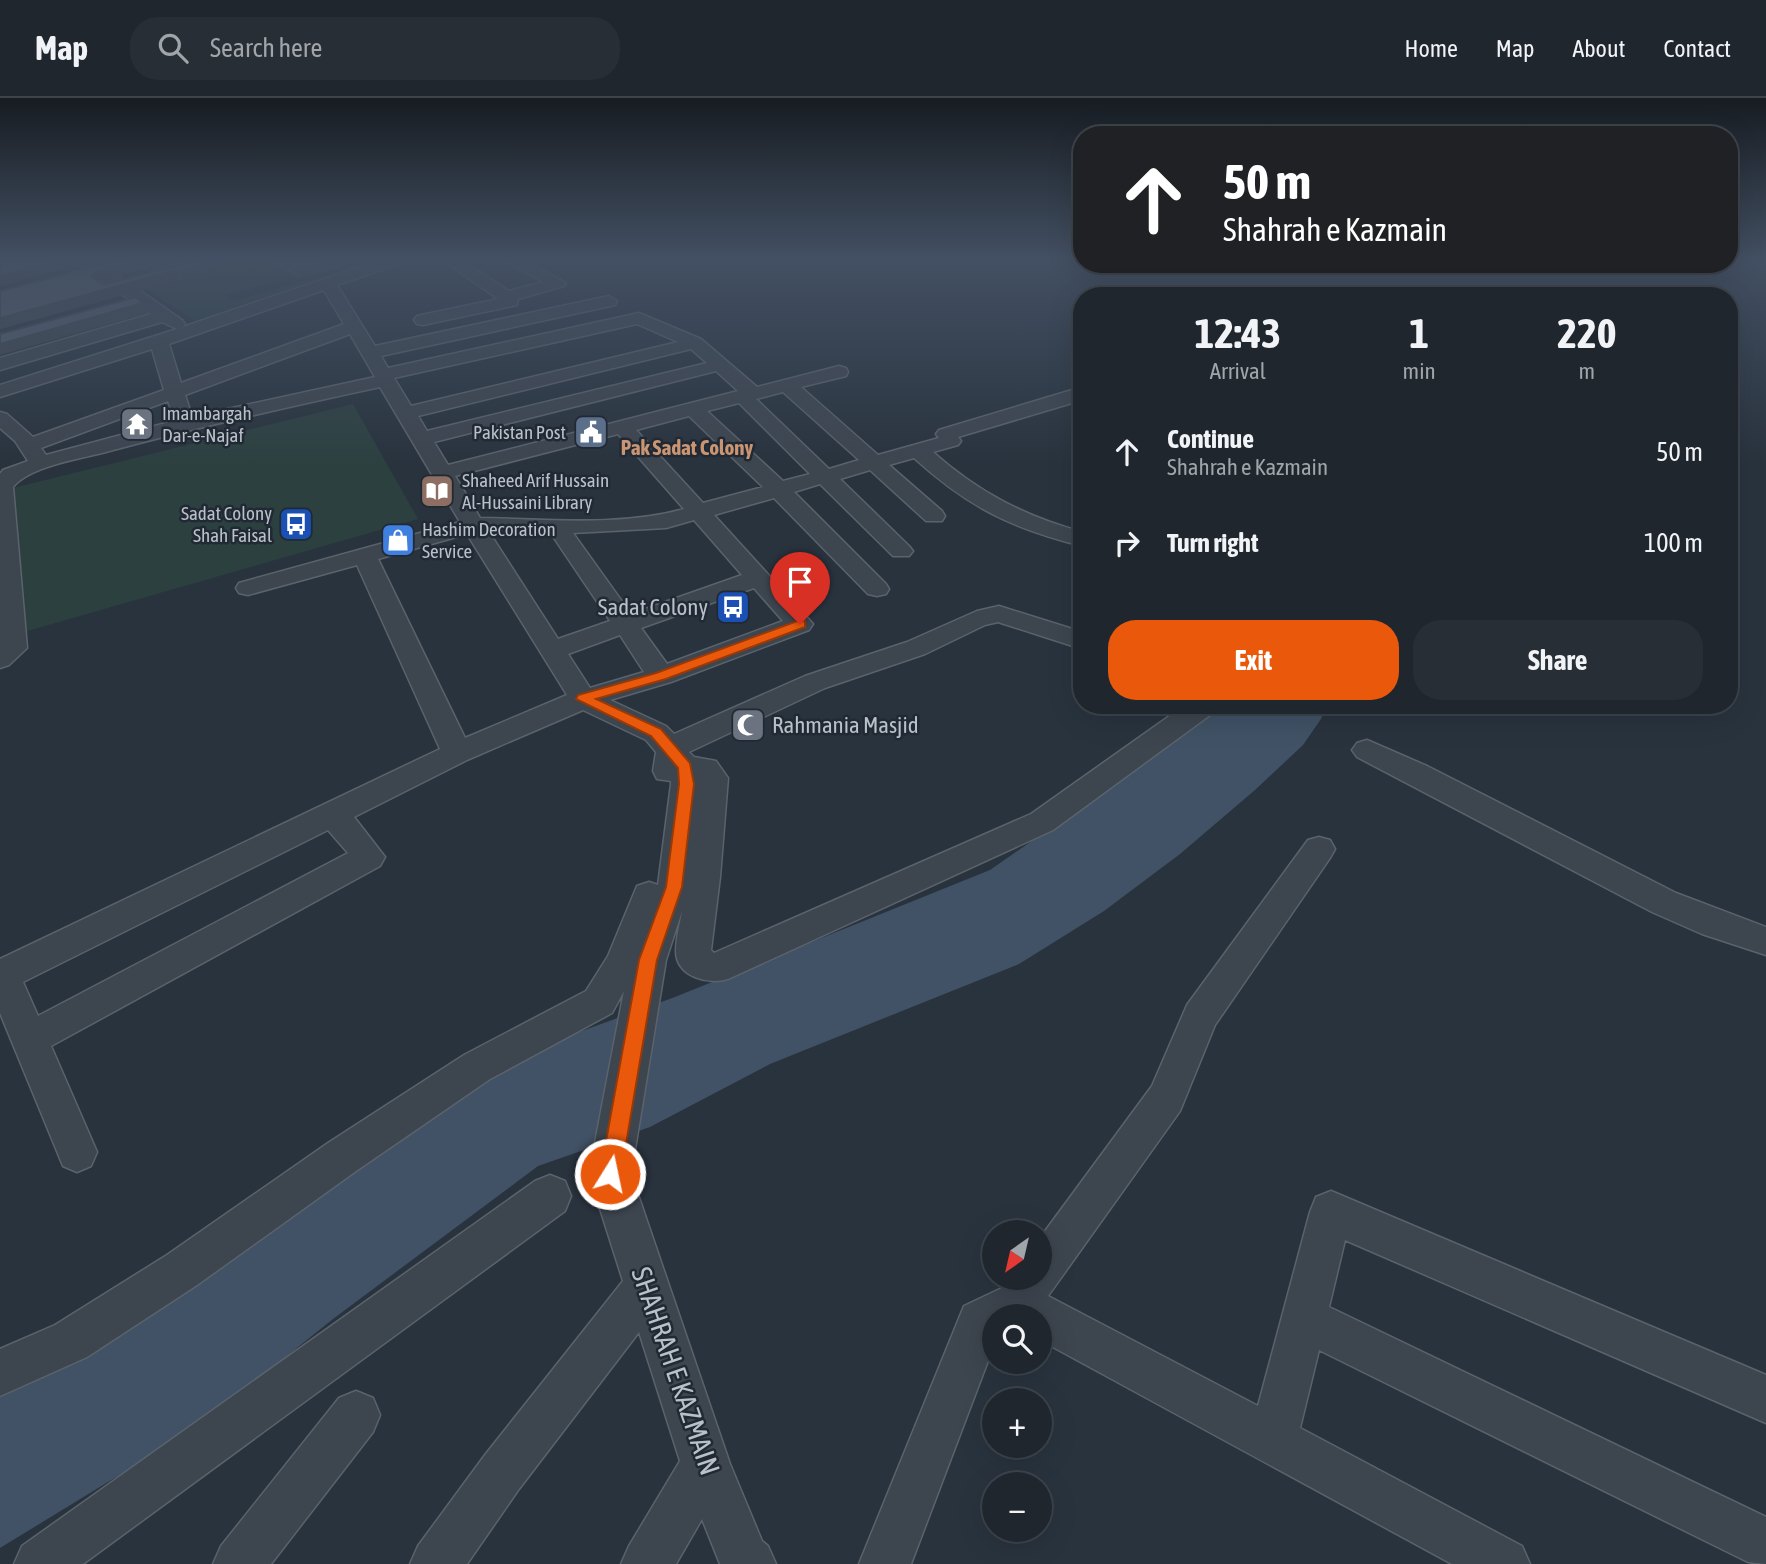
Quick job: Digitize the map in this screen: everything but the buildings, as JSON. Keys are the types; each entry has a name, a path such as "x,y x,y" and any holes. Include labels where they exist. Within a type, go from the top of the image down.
{"street":[{"path":"0,365 125,327"},
{"path":"181,327 186,331"},
{"path":"0,391 195,327"},
{"path":"355,327 473,524 583,699 656,733 678,758 705,769 713,778 693,954 703,965 716,968 1042,822 1193,714"},
{"path":"360,338 495,327"},
{"path":"512,359 610,327"},
{"path":"660,327 695,344 720,365 825,476 901,551"},
{"path":"0,659 15,648 2,486 10,475 35,455 175,392 383,329"},
{"path":"488,329 512,359"},
{"path":"35,455 384,378 675,334"},
{"path":"159,341 185,424"},
{"path":"406,413 695,344"},
{"path":"421,439 720,365"},
{"path":"442,472 839,372"},
{"path":"77,1152 18,1037 1,975 457,753 583,699 661,676 800,624 699,510 560,377"},
{"path":"787,385 934,516"},
{"path":"248,587 473,524 606,526 666,521 951,441 946,434 1073,396"},
{"path":"693,409 778,489 877,589"},
{"path":"0,418 35,455"},
{"path":"918,450 971,495 989,506 1073,536"},
{"path":"557,526 661,676"},
{"path":"365,556 457,753"},
{"path":"552,650 757,578"},
{"path":"0,1373 71,1341 182,1270 342,1157 477,1067 599,1002 624,962 656,876 678,758 688,739 816,682 916,648 977,619 999,614 1073,638"},
{"path":"1367,750 1415,771 1654,898 1766,941"},
{"name":"SHAHRAH E KAZMAIN","path":"678,758 686,784 674,887 648,960 610,1174 706,1465 744,1559 750,1564"},
{"path":"18,1037 369,857 334,815"},
{"path":"1052,1256 1166,1098 1200,1016 1319,849"},
{"path":"40,1564 551,1196"},
{"path":"1273,1440 1331,1212 1766,1399"},
{"path":"436,1564 502,1472 647,1286"},
{"path":"885,1564 980,1322 1024,1290"},
{"path":"1039,1290 1273,1440 1504,1564"},
{"path":"1304,1319 1766,1544"},
{"path":"239,1564 356,1415"},
{"path":"647,1564 706,1465"}],"green space":[{"path":"353,404 418,519 24,632 9,489"}],"water":[{"path":"1323,714 1303,745 1255,790 1180,854 1104,911 1019,964 770,1064 650,1127 538,1166 333,1319 198,1427 0,1548 0,1396 53,1373 142,1319 483,1080 560,1039 675,997 990,870 1210,715"}],"place":[{"name":"Imambargah Dar-e-Najaf","path":"137,424"},
{"name":"Pakistan Post","path":"591,432"},
{"name":"Shaheed Arif Hussain Al-Hussaini Library","path":"437,491"},
{"name":"Sadat Colony Shah Faisal","path":"296,524"},
{"name":"Hashim Decoration Service","path":"398,540"},
{"name":"Sadat Colony","path":"733,607"},
{"name":"Rahmania Masjid","path":"748,725"}],"district":[{"name":"Pak Sadat Colony","path":"687,448"}],"route":[{"path":"610,1174 648,960 674,887 686,784 685,766 656,733 583,699 661,676 800,624"}]}
